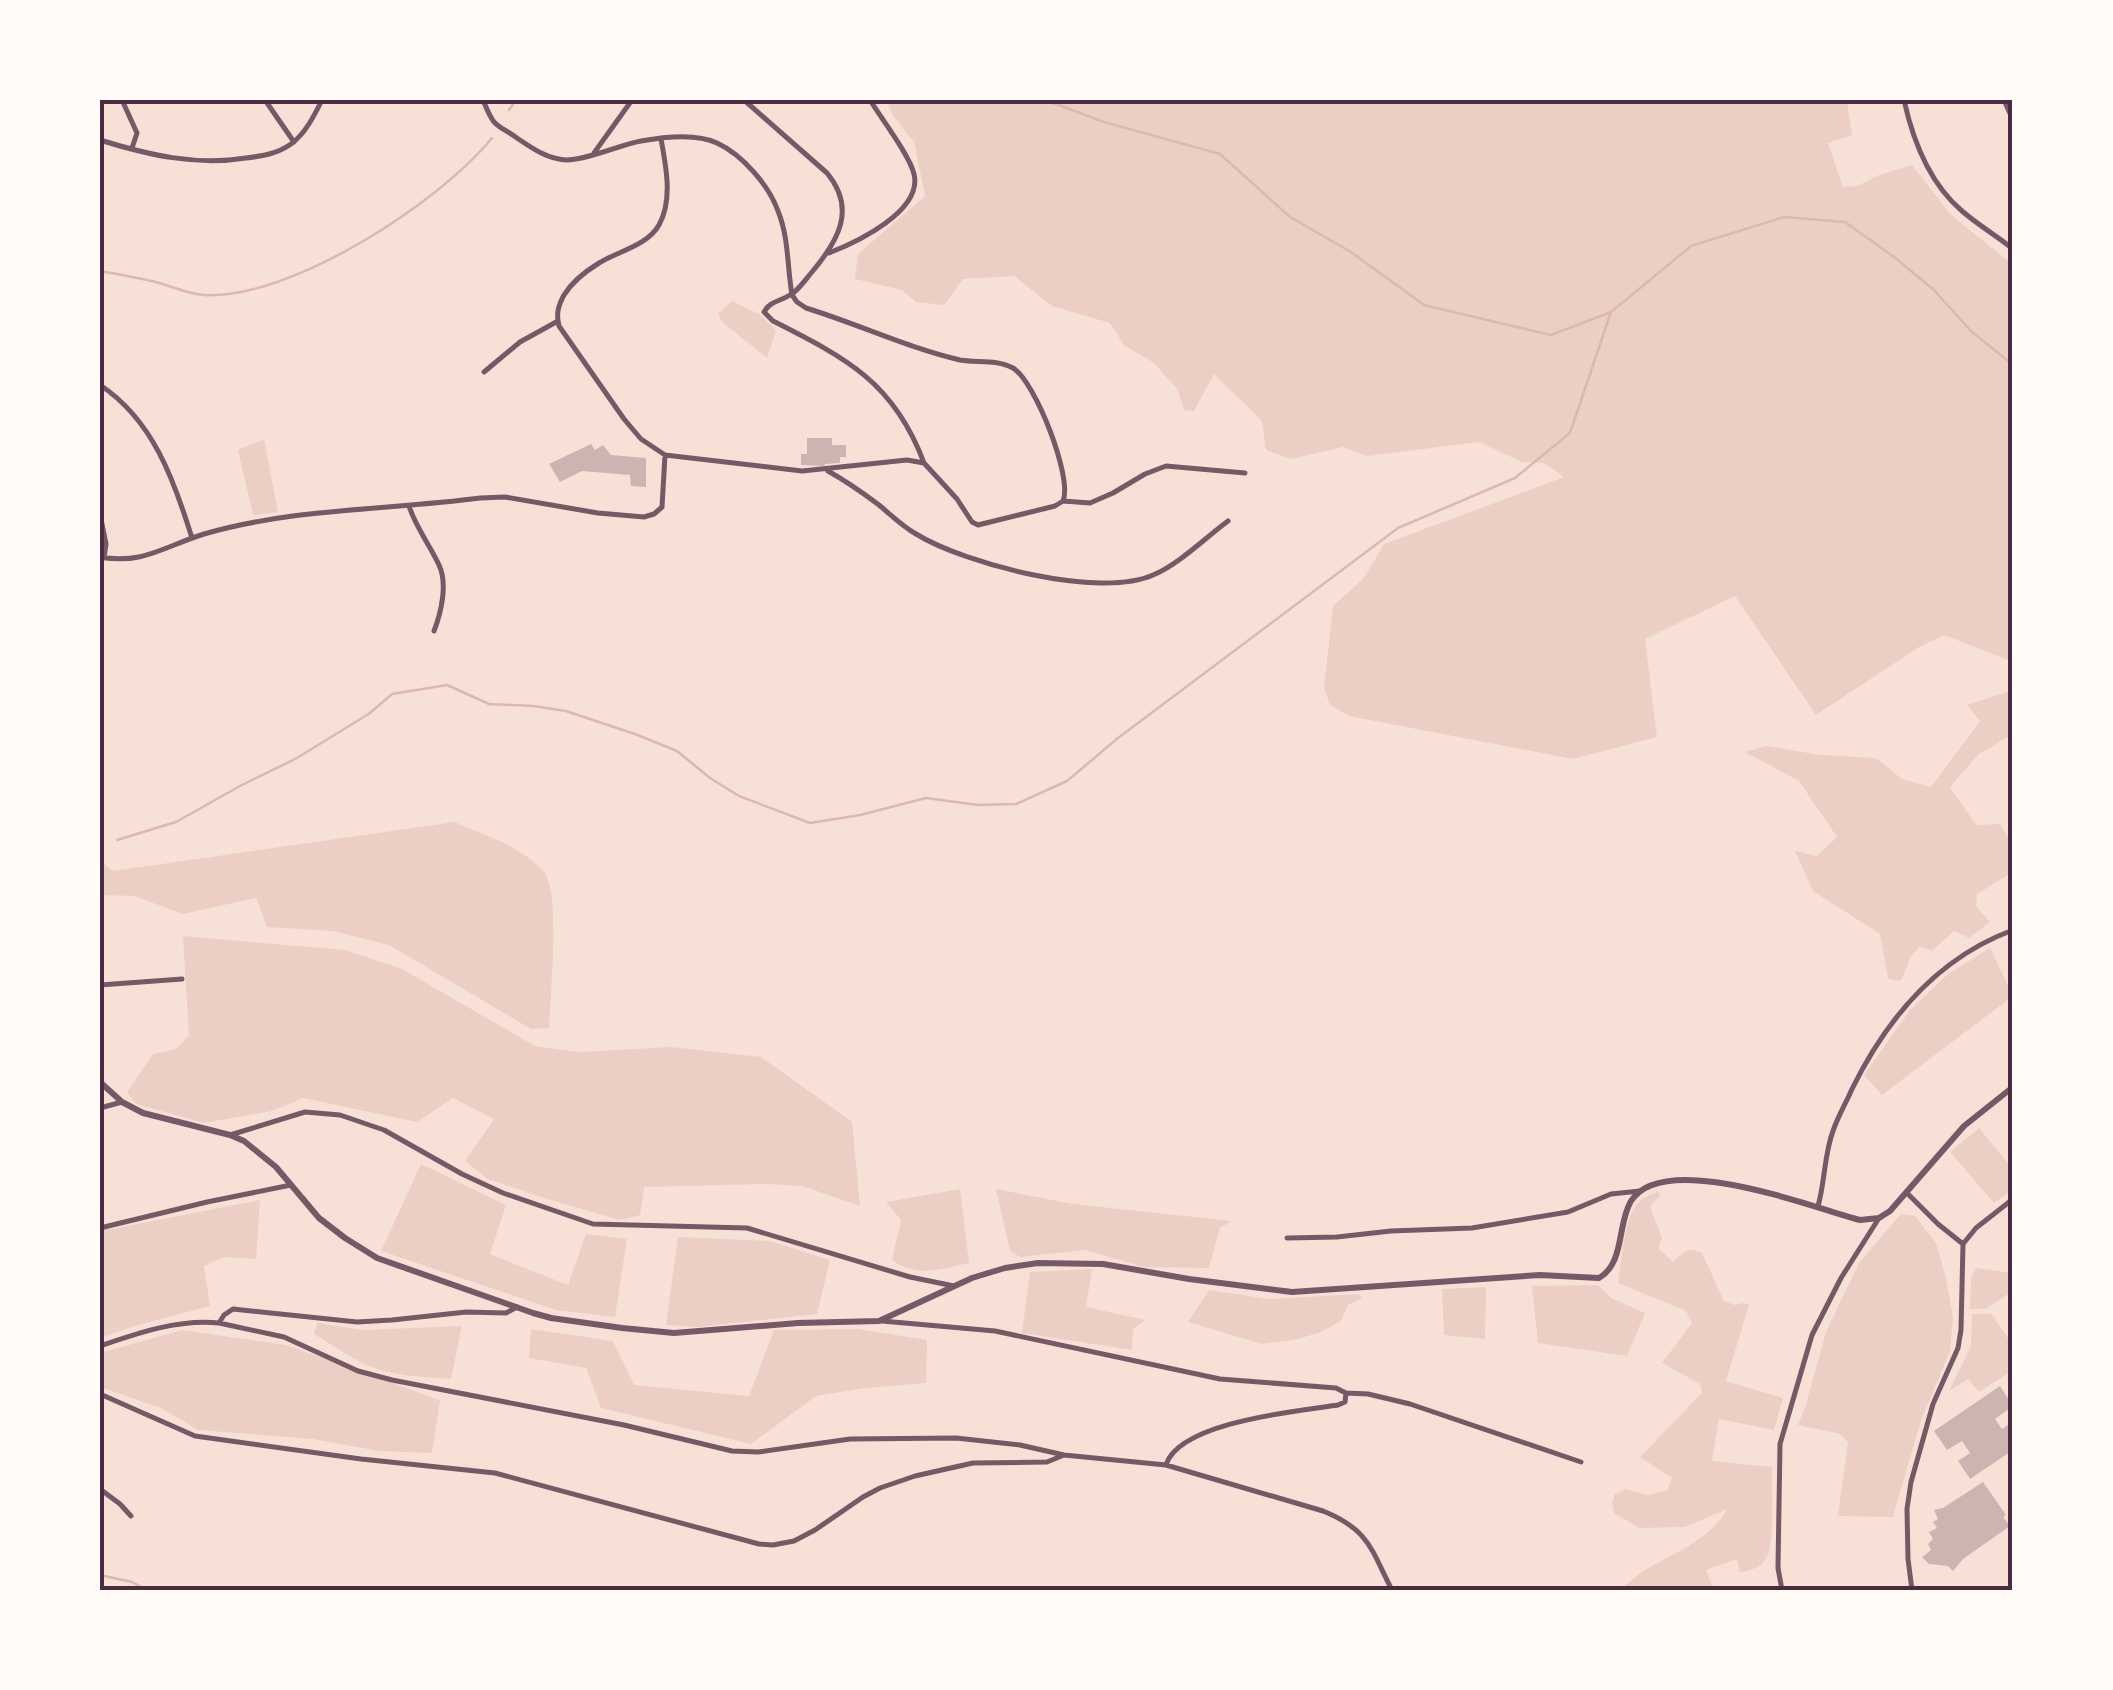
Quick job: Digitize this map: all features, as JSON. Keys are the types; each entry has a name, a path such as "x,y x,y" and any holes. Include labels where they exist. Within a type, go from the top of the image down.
{"street":[{"path":"122,100 137,134 132,148"},
{"path":"266,100 294,142"},
{"path":"100,140 168,158 225,162 265,156 294,142 322,100"},
{"path":"483,100 496,126 535,150 566,160 641,141 694,138 716,142 746,165 777,207 784,228 792,294 797,302 961,360 1014,368 1030,386 1060,463 1066,490 1063,501"},
{"path":"594,153 632,100"},
{"path":"744,100 837,185 844,208 839,232 826,254 792,294 771,303 764,312 773,321 846,360 889,396 916,438 924,462 974,524 1063,501 1090,503 1166,466 1246,473"},
{"path":"826,254 877,230 913,194 912,167 870,100"},
{"path":"1904,100 1918,148 1931,173 1961,210 2013,249"},
{"path":"2004,100 2013,120"},
{"path":"662,139 668,190 662,220 644,240 582,275 560,303 558,322 617,410 641,439 665,454 788,470 826,470 906,460 924,462"},
{"path":"484,372 520,342 558,322"},
{"path":"100,384 118,396 145,429 171,474 192,538"},
{"path":"100,514 106,544 102,557 123,560 140,558 226,528 273,519 480,498 506,497 598,513 648,516 660,511 663,503 665,454"},
{"path":"826,470 924,538 1007,568 1079,584 1113,584 1151,576 1228,521"},
{"path":"409,506 442,573 434,631"},
{"path":"1818,1206 1831,1134 1873,1048 1940,970 1968,950 2013,930"},
{"path":"100,985 182,979"},
{"path":"100,1082 122,1102 158,1118 230,1134 260,1153 319,1218 376,1258 551,1318 674,1333 879,1321 995,1331 1194,1374 1368,1394 1410,1404 1581,1462"},
{"path":"1288,1238 1472,1228 1568,1212 1611,1194 1640,1191 1666,1181 1743,1187 1860,1220 1878,1218 1907,1194 1964,1126 2013,1087"},
{"path":"100,1108 122,1102"},
{"path":"230,1134 305,1112 340,1115 384,1130 503,1193 593,1224 747,1228 910,1277 954,1286"},
{"path":"100,1228 291,1186"},
{"path":"879,1321 954,1286 1005,1268 1038,1263 1103,1264 1281,1292 1540,1275 1599,1278 1612,1268 1627,1210 1640,1191"},
{"path":"1907,1194 1964,1244"},
{"path":"1912,1590 1907,1508 1910,1482 1933,1404 1958,1348 1964,1244 1976,1228 2013,1199"},
{"path":"1782,1590 1778,1568 1780,1444 1812,1335 1840,1278 1878,1218"},
{"path":"219,1322 233,1309 357,1322 466,1312 506,1313 517,1307"},
{"path":"100,1346 190,1322 219,1322 284,1336 358,1372 732,1450 758,1452 850,1440 931,1438 1006,1443 1064,1455 1166,1464 1344,1520 1369,1544 1392,1590"},
{"path":"1166,1464 1172,1450 1201,1434 1272,1414 1338,1405 1344,1402 1346,1393"},
{"path":"100,1394 194,1436 494,1473 758,1544 794,1541 863,1497 915,1476 973,1463 1047,1462 1064,1455"},
{"path":"100,1489 131,1516"}],"shaded area":[{"path":"886,100 1847,100 1852,135 1828,143 1843,187 1857,186 1912,165 1950,214 2013,265 2013,662 1944,635 1919,647 1816,715 1735,596 1645,639 1657,737 1573,759 1349,716 1330,705 1324,688 1333,606 1364,578 1384,544 1564,477 1544,463 1522,462 1479,442 1368,456 1343,447 1291,459 1266,450 1262,421 1214,374 1194,411 1184,410 1177,389 1154,363 1124,345 1110,323 1052,306 1014,276 963,279 944,305 916,302 902,290 855,279 858,254 925,196 914,142"},
{"path":"732,301 759,314 776,330 767,358 723,323 718,314"},
{"path":"264,439 278,512 253,515 238,450"},
{"path":"2013,690 2013,734 1979,754 1950,787 1976,825 2000,824 2013,846 2013,872 1977,894 1976,906 1990,922 1969,938 1954,931 1932,951 1920,946 1911,956 1901,981 1888,979 1880,934 1813,891 1795,851 1817,856 1837,837 1799,781 1745,752 1766,746 1876,758 1902,779 1931,787 1980,721 1967,705"},
{"path":"455,822 514,849 544,872 553,922 549,1028 531,1029 389,945 333,931 267,927 256,898 183,914 134,896 100,895 100,861 113,871"},
{"path":"183,936 345,950 402,969 535,1046 579,1052 671,1047 761,1057 852,1122 860,1206 802,1186 644,1187 640,1215 620,1220 488,1179 465,1161 494,1119 453,1098 417,1122 303,1098 272,1111 204,1123 136,1104 127,1092 153,1054 177,1049 189,1035"},
{"path":"1990,948 2013,996 1882,1095 1864,1075 1910,1010 1948,974"},
{"path":"1979,1128 2013,1169 2013,1189 1994,1203 1950,1152"},
{"path":"421,1164 506,1205 490,1254 568,1285 586,1234 627,1239 615,1317 556,1310 381,1251"},
{"path":"960,1189 969,1263 920,1270 892,1260 901,1220 886,1202"},
{"path":"996,1189 1073,1204 1232,1221 1220,1228 1209,1268 1144,1267 1085,1250 1020,1257 1010,1251"},
{"path":"1657,1192 1661,1195 1650,1206 1662,1238 1658,1248 1673,1262 1689,1250 1702,1253 1724,1301 1749,1305 1726,1381 1783,1398 1774,1430 1719,1419 1712,1461 1772,1467 1772,1514 1765,1560 1740,1572 1737,1559 1706,1570 1714,1590 1620,1590 1645,1570 1702,1537 1727,1509 1685,1527 1639,1528 1614,1513 1615,1494 1625,1489 1648,1495 1667,1490 1672,1478 1640,1457 1702,1393 1700,1384 1662,1363 1692,1323 1686,1311 1618,1283 1629,1220 1641,1200"},
{"path":"260,1200 256,1259 224,1257 204,1266 210,1306 100,1338 100,1229"},
{"path":"1901,1214 1915,1216 1936,1243 1953,1317 1950,1351 1921,1420 1893,1517 1838,1516 1848,1442 1840,1434 1798,1425 1826,1332 1859,1263"},
{"path":"678,1237 770,1241 830,1260 817,1314 698,1327 666,1325"},
{"path":"1976,1268 2013,1273 2013,1291 1986,1309 1970,1309 1971,1278"},
{"path":"1092,1269 1086,1307 1146,1320 1133,1329 1132,1350 1022,1333 1030,1272"},
{"path":"1598,1285 1611,1298 1645,1313 1627,1356 1538,1343 1532,1286"},
{"path":"1486,1287 1485,1339 1444,1335 1442,1289"},
{"path":"1209,1290 1268,1299 1358,1294 1362,1298 1348,1305 1341,1321 1321,1332 1262,1344 1188,1322"},
{"path":"1972,1314 1992,1314 2013,1346 2013,1370 1979,1392 1968,1379 1949,1391 1971,1346"},
{"path":"317,1323 364,1330 462,1326 451,1379 405,1375 369,1366 314,1334"},
{"path":"531,1329 613,1341 634,1385 749,1396 774,1330 858,1329 927,1340 926,1383 816,1396 751,1444 601,1408 586,1368 529,1358"},
{"path":"182,1330 286,1345 440,1400 432,1453 379,1451 313,1439 198,1430 161,1408 100,1387 100,1353"}],"building":[{"path":"807,438 832,438 832,445 846,445 846,457 840,457 840,463 824,466 801,465 801,454 807,454"},
{"path":"591,444 595,450 603,445 611,455 646,458 646,487 631,486 630,475 582,471 560,482 549,464"},
{"path":"2000,1386 2013,1406 1995,1419 2002,1429 2013,1421 2013,1450 1970,1479 1958,1461 1970,1453 1962,1441 1947,1450 1934,1431"},
{"path":"1983,1482 2010,1526 1963,1559 1953,1571 1948,1566 1929,1564 1922,1557 1931,1550 1928,1544 1933,1539 1929,1532 1937,1528 1934,1510"}],"waterway":[{"path":"509,110 516,100"},
{"path":"1045,100 1104,122 1220,154 1290,217 1351,252 1424,305 1551,335 1611,312 1691,246 1784,217 1845,222 1934,290 1971,331 2013,365"},
{"path":"100,271 204,295 239,292 278,282 319,265 400,218 437,191 492,138"},
{"path":"117,840 176,822 297,758 370,713 392,694 447,685 489,704 566,711 635,734 677,751 739,796 810,823 926,798 978,805 1016,804 1067,781 1118,738 1398,528 1515,478 1570,433 1611,312"},
{"path":"100,1575 132,1582 147,1590"}]}
